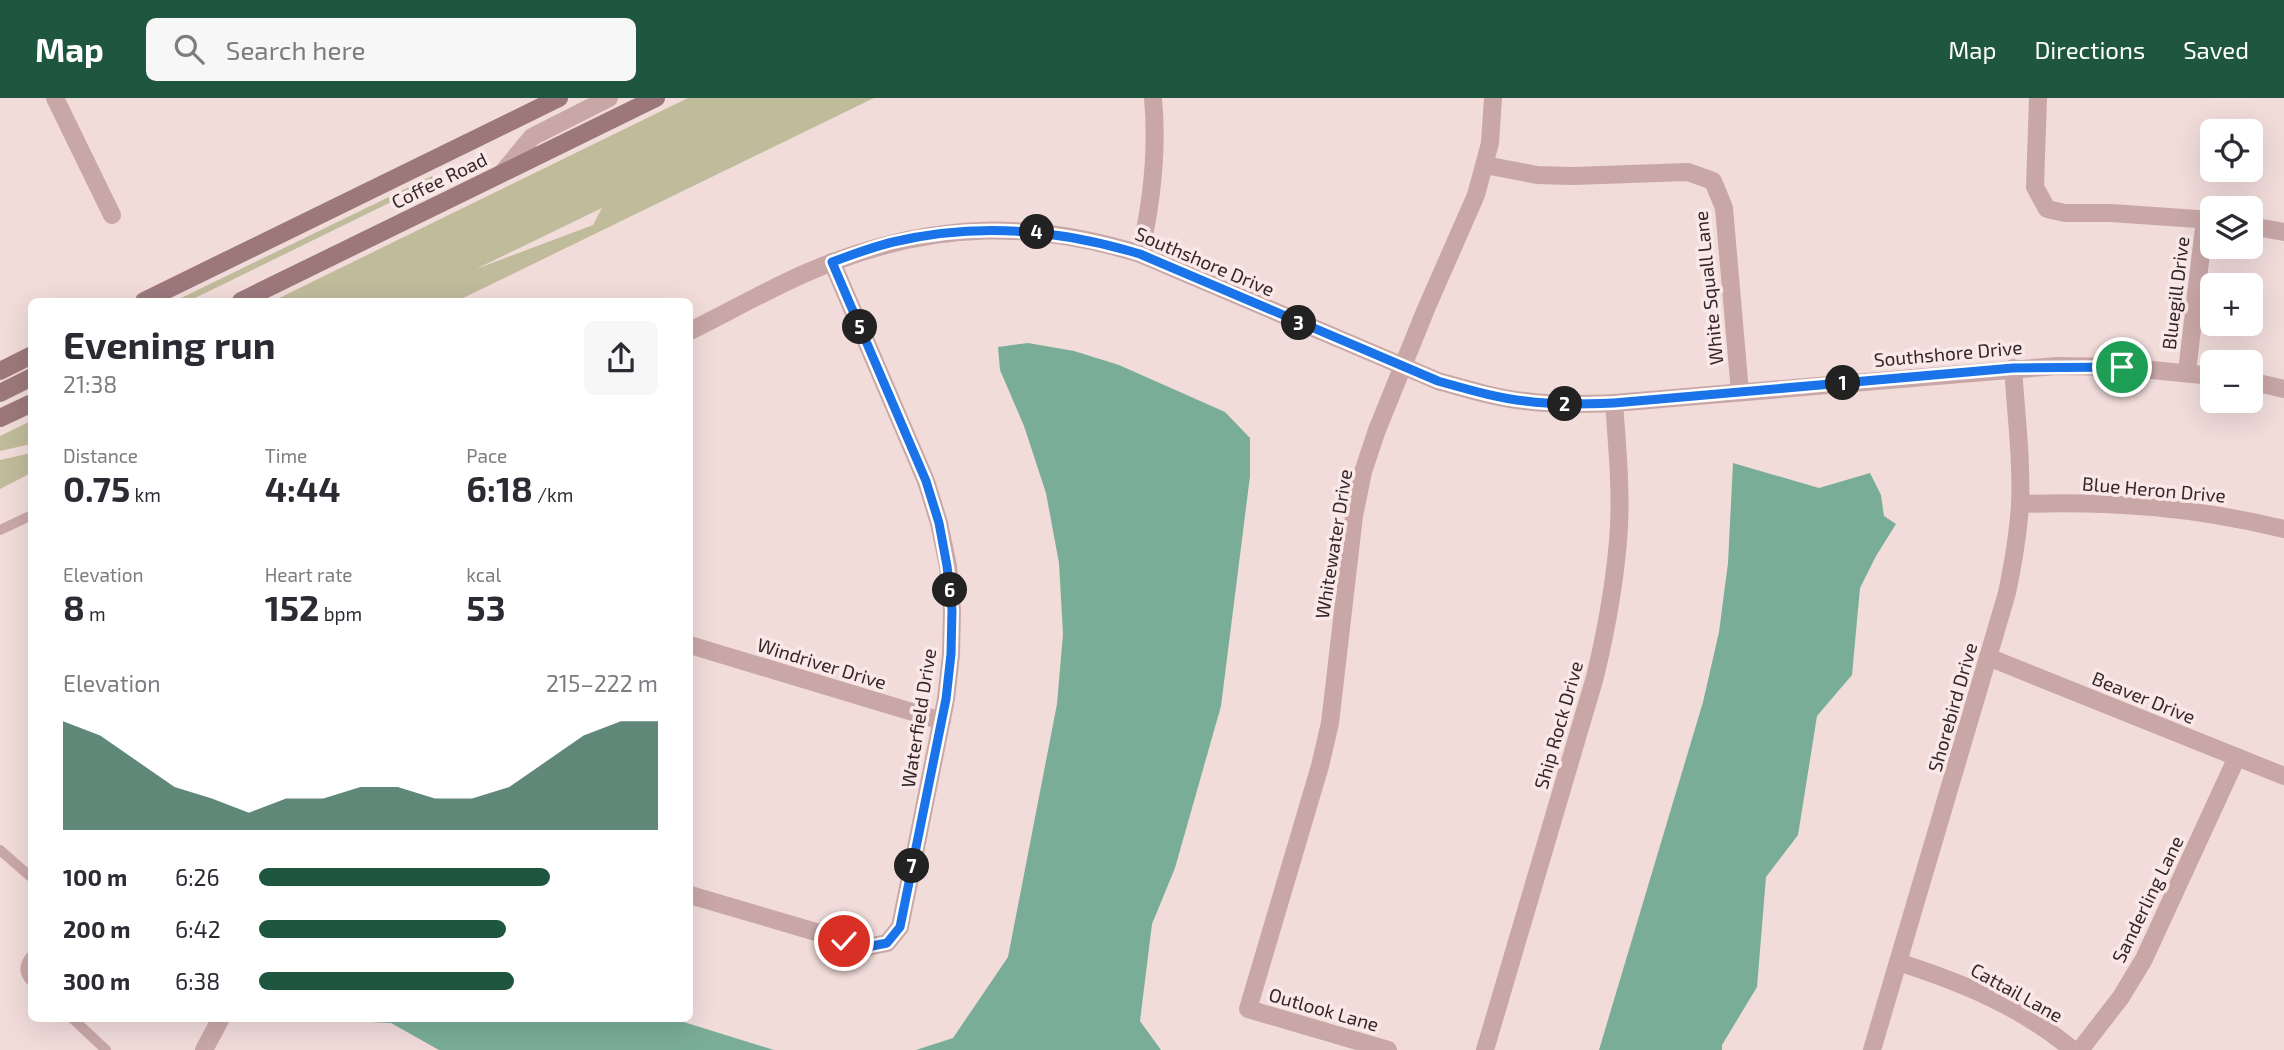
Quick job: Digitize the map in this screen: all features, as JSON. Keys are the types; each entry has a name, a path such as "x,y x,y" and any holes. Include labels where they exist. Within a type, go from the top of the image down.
{"main road":[{"name":"Coffee Road","path":"150,298 559,98"},
{"name":"Coffee Road","path":"247,298 656,98"},
{"path":"0,371 28,357"},
{"path":"0,393 28,379"},
{"path":"0,418 28,405"}],"street":[{"path":"55,98 112,215"},
{"path":"503,172 532,137 610,98"},
{"path":"1140,254 1150,210 1155,166 1156,128 1153,98"},
{"name":"Whitewater Drive","path":"1248,1009 1320,766 1330,723 1354,516 1363,472 1426,309 1476,195 1490,143 1493,98"},
{"path":"2038,98 2035,187 2047,209 2065,213 2111,213 2200,219"},
{"name":"White Squall Lane","path":"1485,165 1537,175 1688,172 1713,181 1724,208 1740,392"},
{"path":"2263,228 2284,232"},
{"name":"Southshore Drive","path":"693,330 832,262 890,242 972,230 1016,230 1061,234 1140,254 1438,381 1525,401 1614,403 2013,368 2122,367 2200,374"},
{"name":"Bluegill Drive","path":"2188,372 2203,259"},
{"name":"Waterfield Drive","path":"693,896 867,947 887,943 900,927 942,721 951,654 952,610 939,523 926,481 832,262"},
{"name":"Shorebird Drive","path":"1872,1050 2007,593 2016,549 2020,505 2013,368"},
{"path":"2263,384 2284,389"},
{"name":"Ship Rock Drive","path":"1485,1050 1595,677 1606,631 1619,524 1619,465 1614,403"},
{"name":"Blue Heron Drive","path":"2020,505 2073,502 2143,505 2229,516 2284,529"},
{"name":"Windriver Drive","path":"693,646 942,721"},
{"name":"Beaver Drive","path":"1988,657 2284,776"},
{"name":"Sanderling Lane","path":"2080,1050 2121,997 2144,959 2237,757"},
{"name":"Cattail Lane","path":"1898,962 1950,978 1991,996 2029,1018 2073,1050"},
{"name":"Outlook Lane","path":"1248,1009 1388,1050"},
{"path":"204,1050 219,1022"}],"lane":[{"path":"0,530 28,517"},
{"path":"0,850 28,874"},
{"path":"28,962 25,968 28,979"},
{"path":"76,1022 106,1050"}],"shaded area":[{"path":"688,98 874,98 463,298 279,298","holes":["602,208 593,225 476,269"]},
{"path":"432,176 434,181 195,298 181,298"},
{"path":"1028,343 1074,351 1119,365 1225,412 1250,438 1250,476 1221,706 1175,868 1152,924 1140,1021 1161,1050 916,1050 953,1038 1008,957 1057,704 1063,634 1059,563 1046,493 1024,426 1000,370 998,347"},
{"path":"28,422 28,445 0,451 0,436"},
{"path":"28,454 28,475 0,489 0,460"},
{"path":"1733,463 1819,488 1870,473 1881,495 1884,516 1896,524 1860,588 1852,675 1817,716 1798,835 1766,877 1757,987 1722,1045 1722,1050 1599,1050 1703,702 1719,632 1728,563"},
{"path":"371,1022 684,1022 774,1050 439,1050 391,1023"}],"route":[{"path":"844,941 867,947 887,943 900,927 946,699 952,610 939,523 926,481 832,262 890,242 934,234 972,230 1016,230 1061,234 1140,254 1438,381 1525,401 1614,403 2013,368 2122,367"}]}
